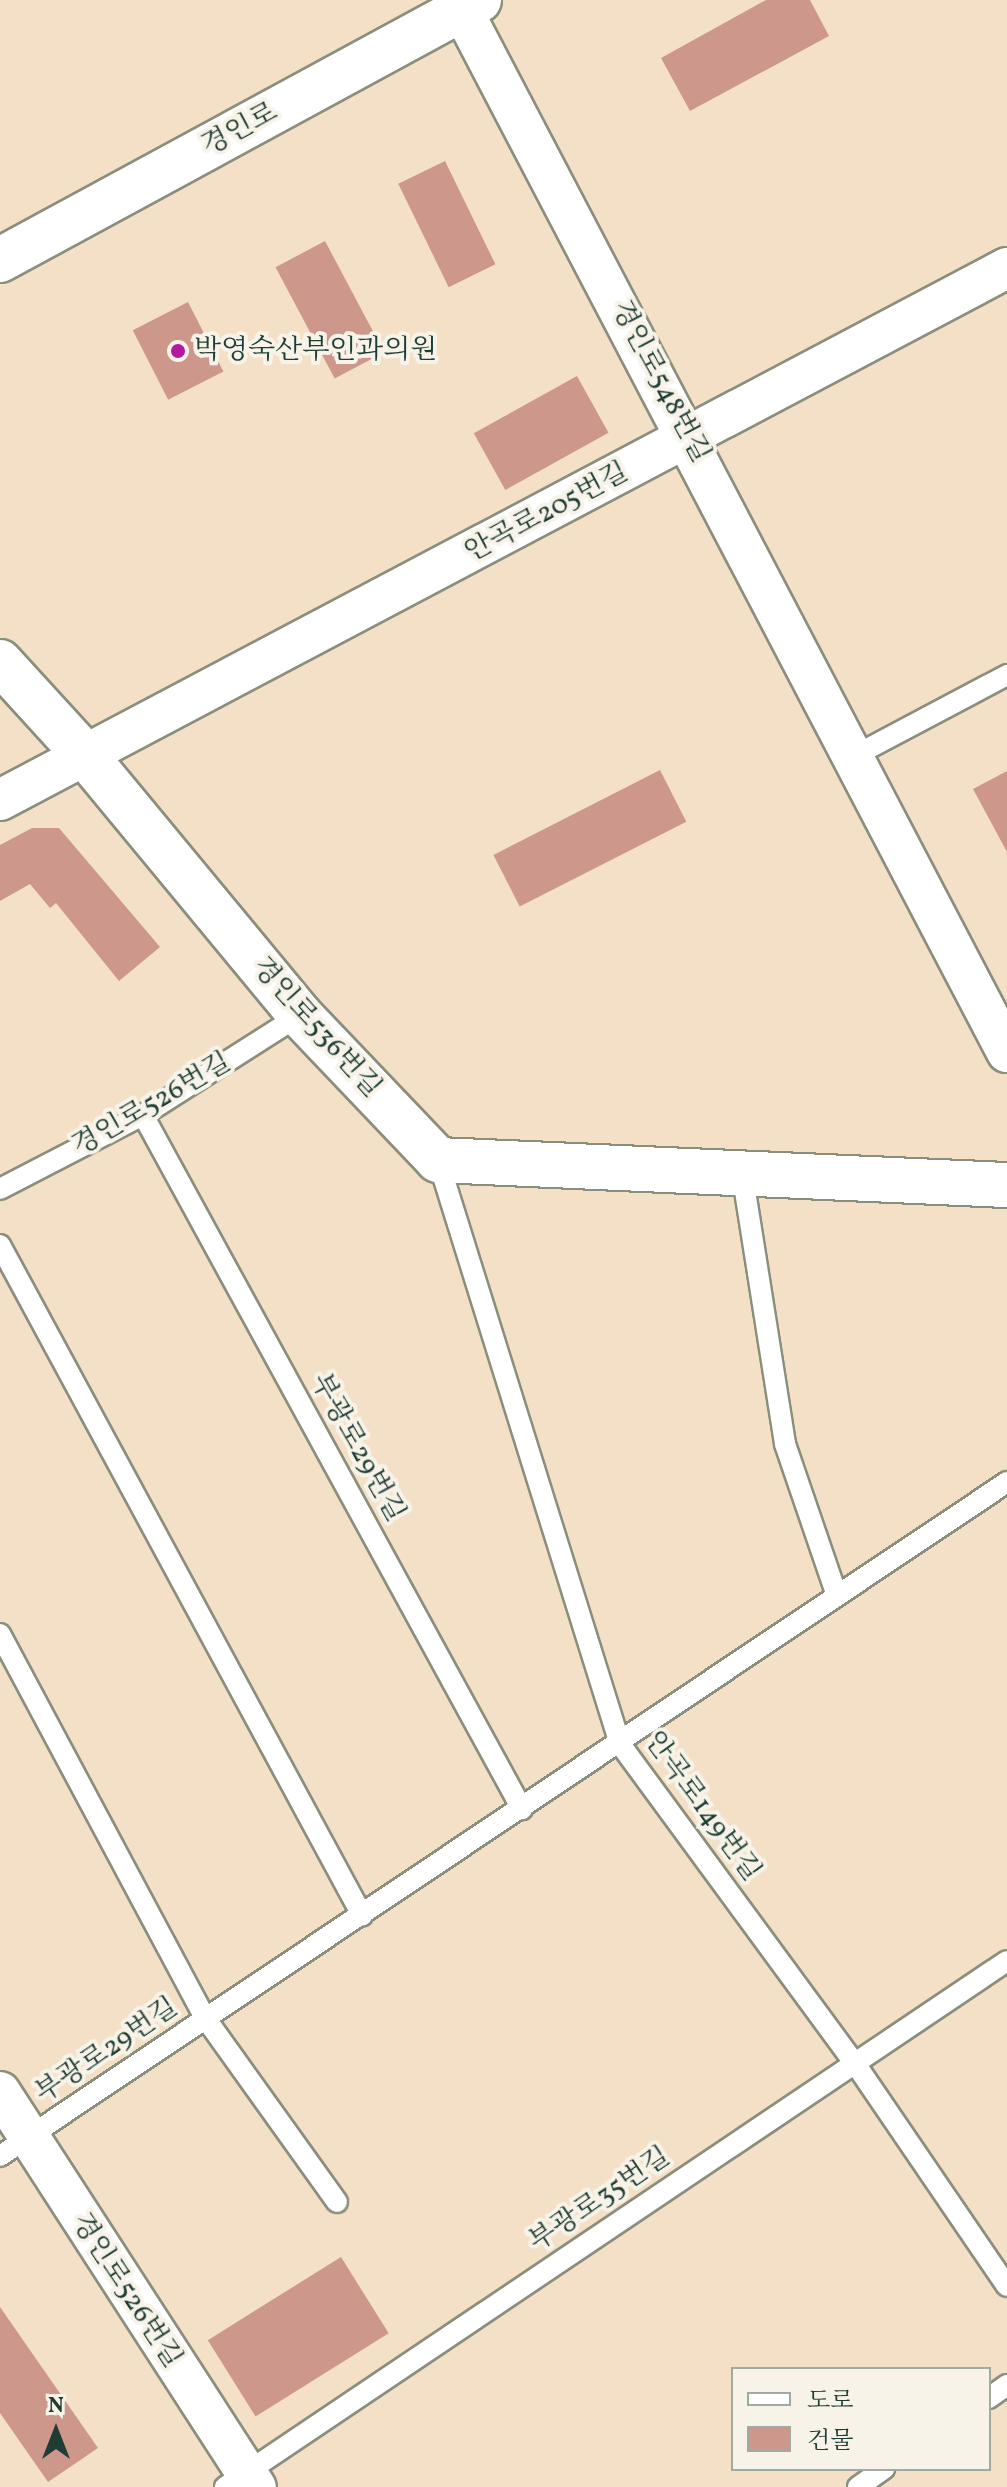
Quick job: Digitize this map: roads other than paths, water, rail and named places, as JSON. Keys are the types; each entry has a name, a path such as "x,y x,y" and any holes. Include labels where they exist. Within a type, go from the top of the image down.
{"street":[{"name":"경인로","path":"0,260 470,5"},
{"name":"경인로548번길","path":"470,5 1007,1052"},
{"name":"안곡로205번길","path":"0,800 1007,268"},
{"name":"경인로536번길","path":"0,662 85,755 300,1015 438,1160"},
{"path":"438,1160 1007,1185"},
{"name":"경인로526번길","path":"0,2092 13,2147 243,2482"}],"lane":[{"path":"856,755 1007,675"},
{"name":"경인로526번길","path":"0,1189 143,1115 300,1015"},
{"name":"부광로29번길","path":"143,1115 522,1809"},
{"name":"안곡로149번길","path":"438,1160 620,1744 854,2062 1007,2286"},
{"path":"742,1172 785,1444 836,1593"},
{"path":"0,1245 362,1915"},
{"name":"부광로29번길","path":"13,2147 620,1744 836,1593 1007,1482"},
{"name":"부광로29번길","path":"0,1634 206,2019"},
{"name":"부광로35번길","path":"243,2482 854,2062 1007,1961"},
{"path":"206,2019 337,2202"},
{"path":"858,2487 881,2471"}],"place":[{"name":"박영숙산부인과의원","path":"178,351"}]}
